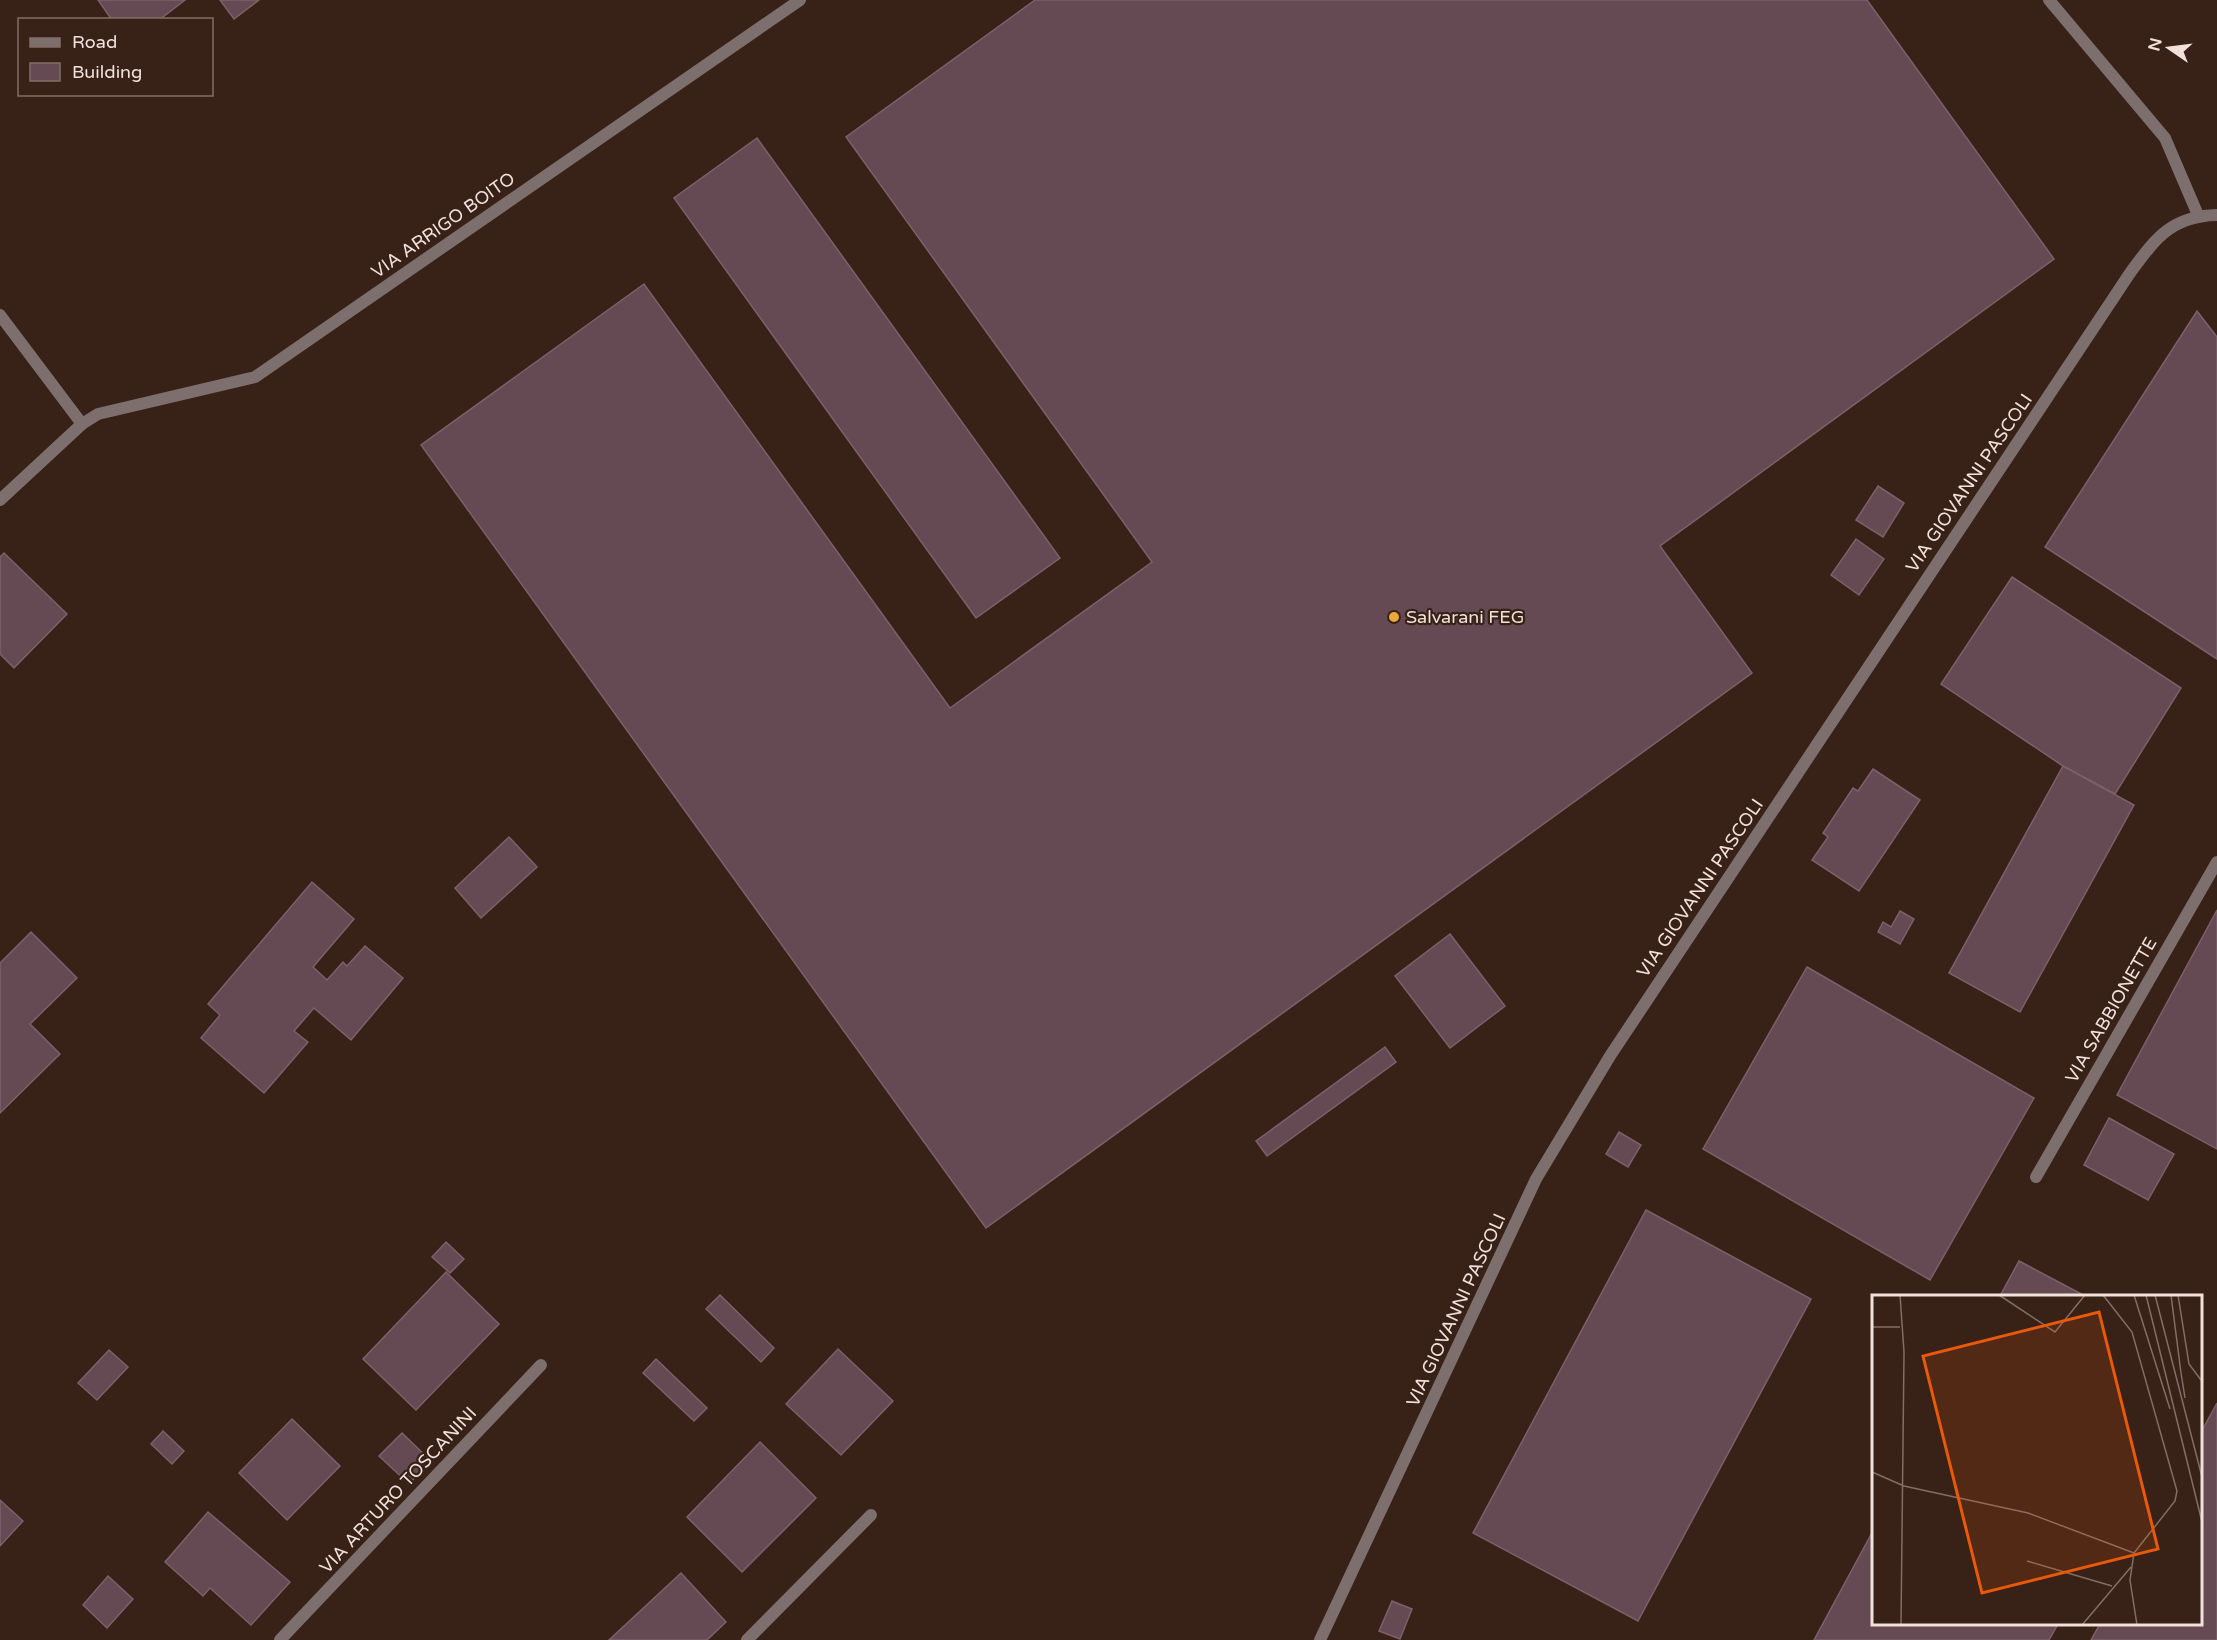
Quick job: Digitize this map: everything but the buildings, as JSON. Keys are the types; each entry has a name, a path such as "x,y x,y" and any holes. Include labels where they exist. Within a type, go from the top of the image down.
{"street":[{"name":"VIA ARRIGO BOITO","path":"0,500 82,424 98,414 255,377 800,0"},
{"path":"2049,0 2165,138 2198,215 2217,215"},
{"name":"VIA GIOVANNI PASCOLI","path":"1320,1640 1536,1179 1610,1056 2130,273 2149,247 2171,226 2198,215"},
{"path":"0,315 82,424"},
{"name":"VIA SABBIONETTE","path":"2036,1177 2217,862"},
{"name":"VIA ARTURO TOSCANINI","path":"280,1640 541,1365"},
{"path":"747,1640 871,1515"}],"place":[{"name":"Salvarani FEG","path":"1394,617"}]}
